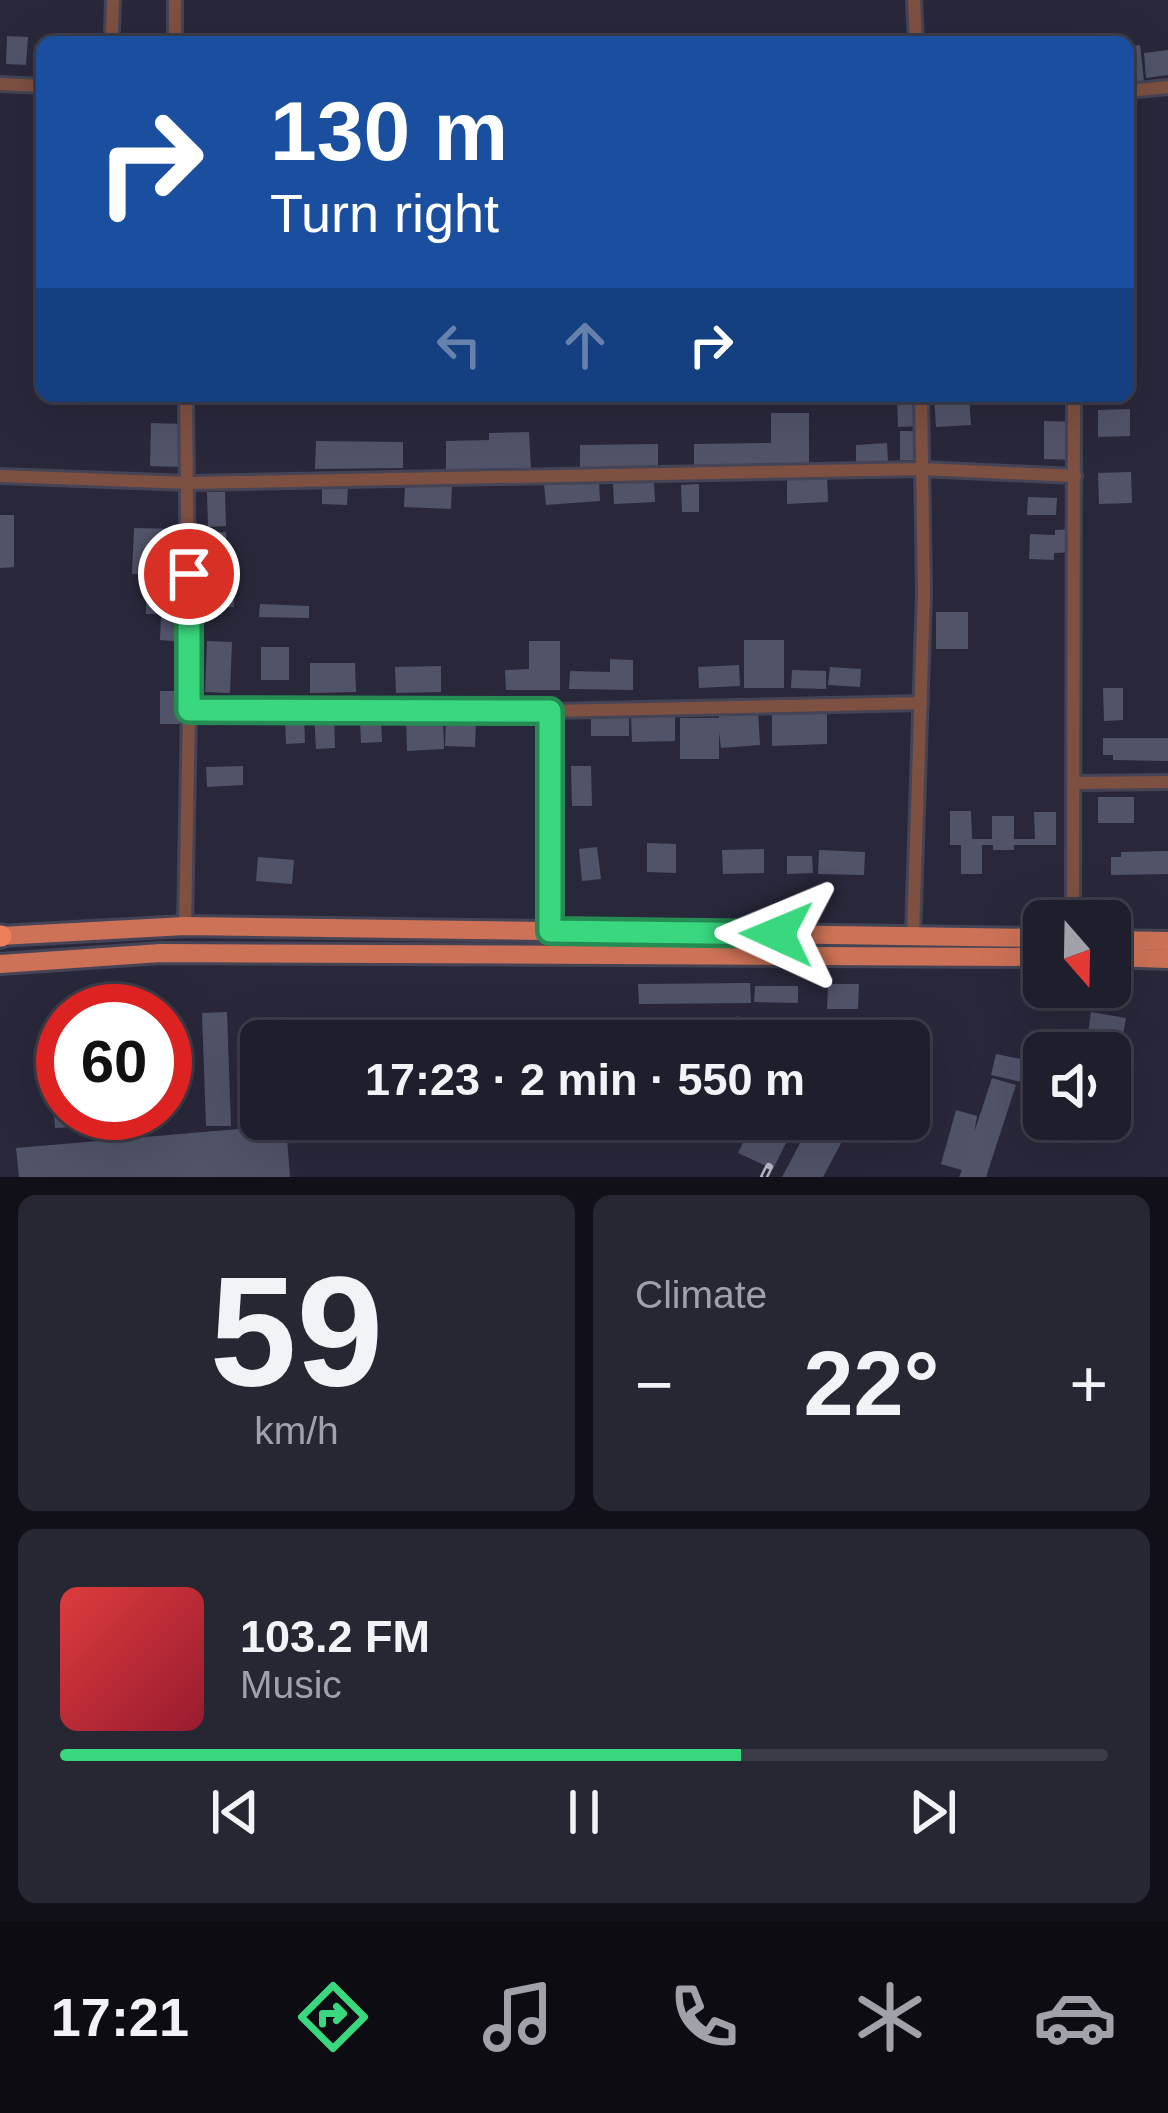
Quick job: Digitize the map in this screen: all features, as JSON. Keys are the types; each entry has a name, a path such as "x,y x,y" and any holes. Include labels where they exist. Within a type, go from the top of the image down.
{"main road":[{"path":"0,936 185,926 1023,938"},
{"path":"1131,940 1168,941"},
{"path":"0,964 161,953 1023,957"},
{"path":"1131,958 1168,959"}],"street":[{"path":"112,30 113,0"},
{"path":"175,0 175,36"},
{"path":"914,0 916,36"},
{"path":"0,84 36,86"},
{"path":"1134,90 1168,87"},
{"path":"185,926 186,402"},
{"path":"913,935 924,594 921,402"},
{"path":"1073,900 1074,402"},
{"path":"0,476 189,483 922,469 1075,476"},
{"path":"189,710 550,711 921,703"},
{"path":"550,711 550,931"},
{"path":"1074,783 1168,782"}],"building":[{"path":"7,36 28,37 26,65 6,64"},
{"path":"1140,45 1144,81 1134,82 1134,46"},
{"path":"1168,50 1168,75 1146,78 1144,53"},
{"path":"897,402 917,402 918,426 898,427"},
{"path":"934,402 969,402 971,425 936,427"},
{"path":"1130,409 1130,436 1098,437 1098,410"},
{"path":"771,413 809,413 809,463 694,466 694,444 771,443"},
{"path":"1044,421 1080,422 1079,460 1044,459"},
{"path":"151,423 182,424 181,467 150,466"},
{"path":"900,431 915,431 915,460 900,460"},
{"path":"529,432 531,468 446,471 446,441 489,440 489,433"},
{"path":"316,441 403,442 403,468 315,469"},
{"path":"887,443 888,462 856,463 856,445"},
{"path":"658,444 658,467 580,468 580,445"},
{"path":"1131,472 1132,503 1099,504 1098,473"},
{"path":"827,477 828,502 787,504 787,478"},
{"path":"599,480 600,501 546,505 544,484"},
{"path":"654,481 655,502 614,504 613,483"},
{"path":"699,484 699,512 682,512 681,485"},
{"path":"405,485 452,487 451,509 404,507"},
{"path":"322,486 348,486 347,505 322,504"},
{"path":"207,492 225,492 226,526 208,527"},
{"path":"1028,497 1057,498 1056,515 1027,515"},
{"path":"0,515 14,515 14,567 0,568"},
{"path":"134,528 182,529 183,614 146,614 146,574 132,574"},
{"path":"1077,529 1078,552 1054,553 1054,560 1029,559 1030,534 1055,535 1055,530"},
{"path":"226,532 227,562 207,564 205,533"},
{"path":"232,565 234,607 207,608 204,567"},
{"path":"260,604 309,606 309,618 259,617"},
{"path":"936,612 968,612 968,649 936,649"},
{"path":"161,616 186,617 184,642 160,640"},
{"path":"744,640 784,640 784,688 744,688"},
{"path":"207,641 232,642 230,693 205,692"},
{"path":"529,641 560,641 560,690 506,690 505,670 529,669"},
{"path":"261,647 289,647 289,680 261,680"},
{"path":"610,659 633,660 633,690 569,689 570,671 610,672"},
{"path":"310,663 355,663 356,692 310,693"},
{"path":"739,665 740,686 699,688 698,667"},
{"path":"441,666 441,692 396,693 395,667"},
{"path":"830,667 861,669 860,687 828,685"},
{"path":"792,670 826,671 826,689 791,688"},
{"path":"1103,688 1123,688 1123,720 1104,721"},
{"path":"160,691 182,691 182,724 160,724"},
{"path":"758,711 760,745 721,748 719,732 719,759 680,759 680,718"},
{"path":"827,712 827,744 772,746 772,713"},
{"path":"334,713 335,748 316,749 314,714"},
{"path":"675,714 675,741 632,742 631,715"},
{"path":"304,716 305,743 286,744 285,717"},
{"path":"443,716 444,749 407,751 406,717"},
{"path":"629,717 629,736 591,736 591,718"},
{"path":"360,719 381,719 382,742 361,743"},
{"path":"446,720 476,721 475,747 445,746"},
{"path":"1103,738 1168,738 1168,761 1113,760 1113,755 1103,755"},
{"path":"243,766 243,785 207,787 206,767"},
{"path":"571,766 591,766 592,806 572,806"},
{"path":"1098,797 1134,797 1134,823 1098,823"},
{"path":"950,811 971,811 972,839 992,839 992,816 1014,816 1014,839 1035,839 1034,812 1056,812 1056,845 993,850 993,845 982,845 982,874 961,874 961,845 950,845"},
{"path":"647,843 676,844 676,873 647,872"},
{"path":"597,847 601,879 582,881 579,849"},
{"path":"764,849 764,873 723,874 722,850"},
{"path":"819,850 865,852 864,875 818,874"},
{"path":"1168,851 1168,874 1111,875 1111,857 1121,857 1121,852"},
{"path":"787,856 812,856 813,873 787,874"},
{"path":"258,857 294,860 292,884 256,881"},
{"path":"750,983 751,1003 639,1004 638,984"},
{"path":"828,984 859,984 858,1009 827,1009"},
{"path":"755,986 798,986 798,1003 754,1002"},
{"path":"227,1012 231,1126 206,1126 202,1013"},
{"path":"1091,1012 1126,1018 1124,1032 1088,1032"},
{"path":"996,1054 1023,1059 1023,1082 991,1075"},
{"path":"992,1078 1016,1085 986,1177 959,1177 962,1170 941,1164 956,1110 977,1116 974,1133"},
{"path":"240,1129 240,1140 287,1140 290,1177 19,1177 16,1148 110,1140 192,1140 192,1133"},
{"path":"744,1140 788,1140 773,1169 738,1153"},
{"path":"802,1140 843,1140 823,1177 782,1177"}],"railway":[{"path":"764,1177 769,1167"}],"route":[{"path":"189,574 189,710 550,711 550,931 777,934"}]}
